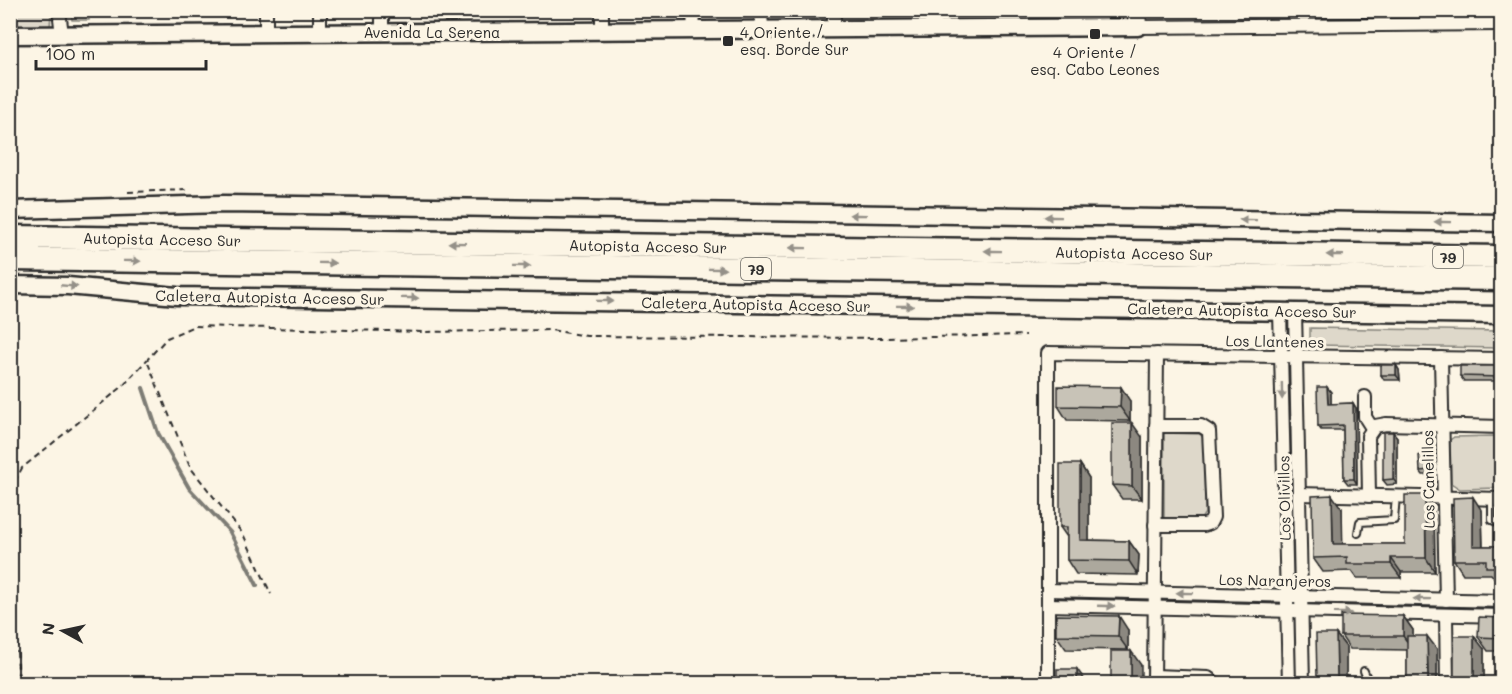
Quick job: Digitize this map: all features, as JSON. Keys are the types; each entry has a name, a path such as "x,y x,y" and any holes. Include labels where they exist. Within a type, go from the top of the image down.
{"highway":[{"name":"Autopista Acceso Sur","path":"10,237 1502,257"},
{"name":"Autopista Acceso Sur","path":"10,259 1502,279"}],"main road":[{"name":"Avenida La Serena","path":"10,35 834,30 1138,19"},
{"path":"10,210 223,204 1502,223"},
{"name":"Caletera Autopista Acceso Sur","path":"10,285 68,286 177,296 1502,315"}],"street":[{"path":"59,10 62,35"},
{"path":"266,10 266,34"},
{"path":"320,10 320,33"},
{"path":"382,10 382,33"},
{"path":"602,10 602,31"},
{"path":"693,10 694,31"},
{"path":"761,10 762,30"},
{"path":"834,10 834,30"},
{"path":"1479,10 1480,24"},
{"name":"Avenida La Serena","path":"1138,19 1502,24"},
{"path":"1288,311 1281,356 1289,684"},
{"name":"Los Olivillos","path":"1288,311 1296,356 1303,684"},
{"name":"Los Llantenes","path":"1048,590 1048,353 1502,359"},
{"path":"1157,354 1154,680 1204,678 1216,684"},
{"name":"Los Canelillos","path":"1441,358 1446,600"},
{"path":"1365,397 1365,417 1372,428 1368,442 1369,496"},
{"path":"1372,428 1382,424 1502,427"},
{"path":"1155,525 1204,525 1210,523 1213,517 1209,431 1201,426 1156,426"},
{"path":"1299,494 1497,499"},
{"path":"1048,590 1048,684"},
{"name":"Los Naranjeros","path":"1048,590 1502,601"},
{"name":"Los Naranjeros","path":"1048,605 1502,616"},
{"path":"1446,615 1447,684"}],"lane":[{"path":"1358,533 1360,522 1394,520 1396,496"},
{"path":"1497,499 1492,520 1502,524"},
{"path":"1364,670 1368,681 1405,684"}],"path":[{"path":"10,491 22,468 106,402 148,362 161,343 186,328 202,326 424,332 550,330 587,336 885,338 1026,335"},
{"path":"148,362 190,467 243,534 271,594"},
{"path":"10,537 19,684"}],"shaded area":[{"path":"11,11 51,11 50,28 11,27"},
{"path":"71,11 89,11 89,20 72,20"},
{"path":"1310,328 1501,331 1501,348 1314,345 1310,344"},
{"path":"1164,433 1200,434 1204,439 1205,513 1201,519 1164,520"},
{"path":"1497,436 1501,439 1501,485 1498,488 1460,489 1451,483 1450,440 1454,437"}],"building":[{"path":"1381,365 1396,365 1396,375 1381,375"},
{"path":"1460,366 1502,366 1502,377 1460,376"},
{"path":"1058,386 1121,387 1120,407 1058,406"},
{"path":"1317,387 1327,387 1328,404 1353,403 1354,479 1344,479 1343,425 1318,426"},
{"path":"1112,423 1132,423 1132,486 1112,485"},
{"path":"1383,432 1393,432 1393,479 1383,480"},
{"path":"1419,455 1430,455 1430,470 1420,471"},
{"path":"1060,464 1080,464 1080,540 1129,541 1129,561 1067,560 1067,527 1060,527"},
{"path":"1332,495 1333,544 1405,544 1405,495 1425,495 1426,558 1391,558 1391,564 1347,564 1347,557 1313,558 1312,496"},
{"path":"1473,497 1473,546 1502,546 1502,567 1486,567 1486,560 1454,560 1453,498"},
{"path":"1056,615 1119,616 1118,636 1056,635"},
{"path":"1341,615 1403,616 1403,636 1341,636"},
{"path":"1479,617 1502,618 1502,638 1478,637"},
{"path":"1316,634 1336,634 1337,678 1317,678"},
{"path":"1407,636 1427,636 1428,680 1407,680"},
{"path":"1454,636 1474,636 1474,680 1454,680"},
{"path":"1111,651 1131,651 1131,684 1111,684"},
{"path":"1057,669 1077,669 1077,684 1057,684"}],"waterway":[{"path":"143,388 158,433 189,488 230,532 257,585"}],"place":[{"name":"4 Oriente / esq. Cabo Leones","path":"1095,34"},
{"name":"4 Oriente / esq. Borde Sur","path":"728,41"}]}
